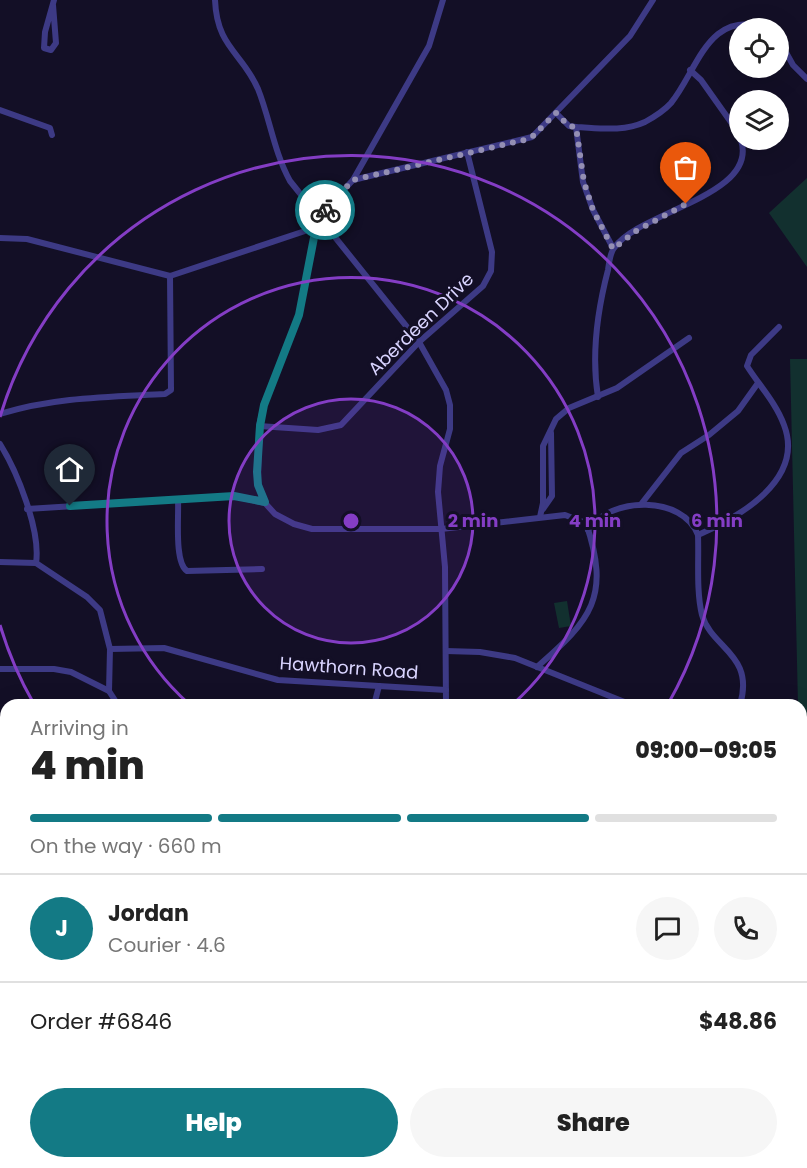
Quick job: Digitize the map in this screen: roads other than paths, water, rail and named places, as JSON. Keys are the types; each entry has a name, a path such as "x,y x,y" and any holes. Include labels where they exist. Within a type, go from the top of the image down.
{"street":[{"path":"215,0 217,23 222,36 258,90 280,163 290,181 419,342 439,373 450,405 450,434 438,478 446,699"},
{"path":"0,238 27,239 170,276 305,231 353,180 429,45 443,0"},
{"path":"353,180 532,137 630,36 653,0"},
{"path":"53,2 56,43 51,50 47,50 44,48 45,32 53,2"},
{"path":"556,113 569,126 576,127 616,129 644,122 669,105 704,48 729,28"},
{"path":"789,58 807,79"},
{"path":"690,70 701,80 729,119"},
{"path":"0,110 43,124 50,128 52,135"},
{"path":"576,127 584,182 593,210 613,249"},
{"path":"598,397 595,328 613,249 636,231 731,177 741,161 741,150"},
{"name":"Aberdeen Drive","path":"260,426 318,430 341,425 419,342 483,286 491,271 490,238 467,152"},
{"path":"318,217 299,315 264,405 260,426 257,472 258,485 265,502 285,521 312,529 441,529 565,515 586,524 596,562 596,598 586,618 570,638 537,667"},
{"path":"0,414 45,402 165,394 171,390 170,276"},
{"path":"698,535 749,506 770,489 782,466 787,446 784,425 776,407 747,366 748,359 779,327"},
{"path":"540,517 543,509 543,446 562,412 617,388 688,338"},
{"path":"642,503 681,453 709,435 738,411 758,383"},
{"path":"0,444 17,478 27,509 38,553 36,563"},
{"path":"27,509 234,496 265,502"},
{"path":"178,500 179,558 183,568 187,571 262,569"},
{"path":"588,530 594,522 616,509 642,503 686,517 695,525 698,535 702,612 710,630 729,649 738,664 742,681 740,699"},
{"path":"0,562 36,563 87,597 100,610 111,649 109,691"},
{"name":"Hawthorn Road","path":"111,649 164,648 278,680 446,690"},
{"path":"446,651 498,654 617,699"},
{"path":"0,669 54,669 71,672 109,691 114,699"},
{"path":"376,699 379,686"}]}
